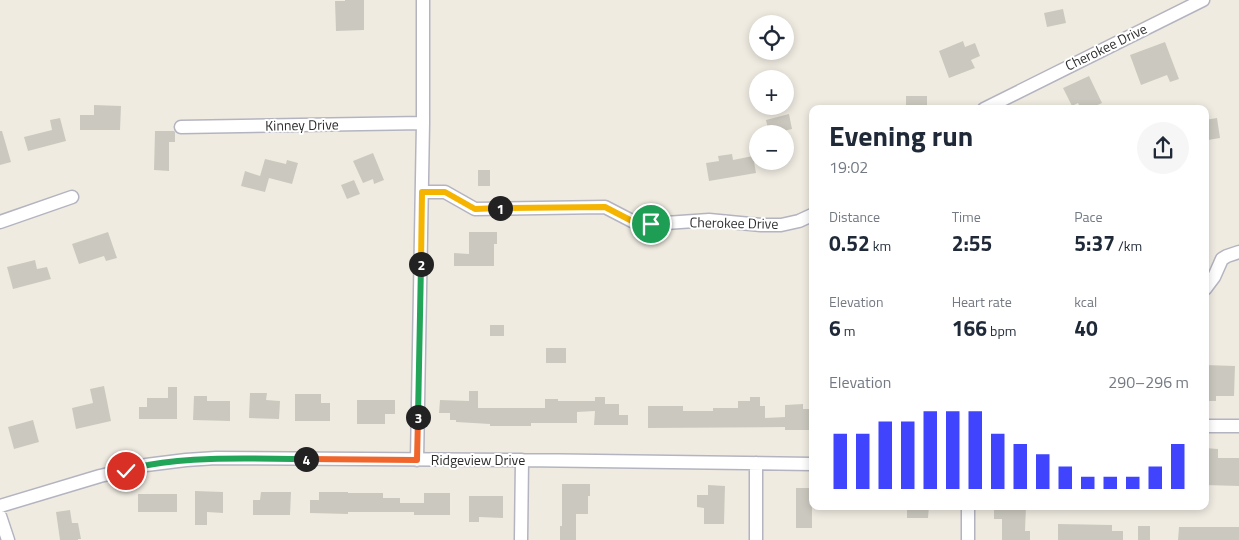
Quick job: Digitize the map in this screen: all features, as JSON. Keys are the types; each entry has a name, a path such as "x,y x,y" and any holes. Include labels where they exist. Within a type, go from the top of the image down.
{"street":[{"path":"417,460 423,123 423,0"},
{"name":"Cherokee Drive","path":"992,105 1203,0"},
{"name":"Kinney Drive","path":"181,127 423,123"},
{"name":"Cherokee Drive","path":"422,192 445,192 475,209 605,207 632,221 651,224 709,220 781,225 809,217"},
{"path":"0,222 72,197"},
{"path":"1209,284 1214,278 1222,259 1239,252"},
{"path":"1209,426 1239,426"},
{"name":"Ridgeview Drive","path":"0,506 100,476 146,465 216,458 809,464"},
{"path":"521,540 522,460"},
{"path":"756,463 756,540"},
{"path":"968,510 968,540"},
{"path":"0,516 8,540"}],"building":[{"path":"364,0 364,30 336,31 335,1"},
{"path":"1063,9 1066,23 1047,27 1044,13"},
{"path":"963,41 965,47 975,43 980,56 971,60 975,68 949,78 939,51"},
{"path":"1165,42 1179,79 1170,82 1167,75 1141,85 1130,55"},
{"path":"1089,76 1102,103 1098,105 1079,105 1078,103 1072,105 1063,88"},
{"path":"906,96 927,96 927,105 906,105"},
{"path":"94,105 121,106 120,130 80,130 80,115 94,115"},
{"path":"789,115 791,125 767,125 766,120"},
{"path":"60,118 66,141 28,151 24,137 52,130 50,120"},
{"path":"1217,118 1220,138 1209,140 1209,119"},
{"path":"0,131 2,131 11,162 0,165"},
{"path":"155,131 175,132 175,142 169,142 169,171 154,170"},
{"path":"373,153 384,180 374,184 373,179 363,183 353,161"},
{"path":"732,154 733,160 749,157 749,170 755,170 756,173 709,181 706,163 719,161 718,156"},
{"path":"265,159 286,164 287,160 298,163 292,184 269,178 265,192 241,186 245,171 260,176"},
{"path":"478,170 490,170 490,186 478,186"},
{"path":"354,180 360,194 347,199 341,185"},
{"path":"108,232 117,258 106,261 104,256 79,264 72,244"},
{"path":"469,232 497,232 497,244 494,244 494,266 454,266 454,253 469,254"},
{"path":"35,260 37,269 47,267 51,279 13,289 7,267"},
{"path":"490,325 504,325 504,336 490,336"},
{"path":"546,348 566,348 566,363 546,363"},
{"path":"1209,365 1235,366 1234,396 1216,396 1216,401 1209,401"},
{"path":"104,386 111,421 76,429 72,408 93,403 90,389"},
{"path":"168,387 177,387 177,419 139,419 139,407 147,407 147,398 168,398"},
{"path":"469,391 478,391 478,408 545,408 545,399 595,401 595,397 605,397 605,404 619,404 619,415 628,415 628,425 594,425 595,411 577,412 577,423 531,423 531,426 490,426 490,424 456,422 456,420 450,420 450,413 439,413 440,400 469,401"},
{"path":"250,393 267,393 266,400 280,401 279,419 249,418"},
{"path":"295,394 321,394 321,403 330,403 330,421 295,421"},
{"path":"194,396 207,396 207,401 230,401 230,421 193,420"},
{"path":"750,397 760,397 760,406 765,406 765,418 785,417 785,405 803,404 803,409 809,409 809,430 785,430 785,427 648,428 648,406 683,406 683,411 713,411 713,408 738,408 738,401 750,401"},
{"path":"357,400 395,400 395,414 385,414 385,424 357,424"},
{"path":"33,420 39,442 14,449 8,427"},
{"path":"1209,448 1218,449 1218,458 1239,458 1239,486 1209,485"},
{"path":"562,484 590,484 588,514 576,514 576,540 560,540"},
{"path":"708,485 725,486 724,524 704,524 704,508 697,507 697,495 708,495"},
{"path":"796,488 809,488 809,510 812,510 812,528 796,528"},
{"path":"195,491 223,492 223,513 207,512 207,525 195,525"},
{"path":"261,492 291,492 290,515 253,515 253,500 260,500"},
{"path":"319,492 383,493 383,498 400,498 400,503 424,503 424,493 450,493 450,515 414,515 414,512 310,513 310,500 319,500"},
{"path":"138,494 177,494 177,512 138,512"},
{"path":"469,496 503,496 503,518 479,517 479,522 469,522"},
{"path":"70,510 72,523 78,523 81,539 60,540 56,512"},
{"path":"907,510 929,510 928,518 907,518"},
{"path":"994,510 1026,510 1025,531 1030,531 1030,540 1002,540 1002,519 994,519"},
{"path":"1058,524 1112,525 1112,531 1123,531 1123,540 1058,540"},
{"path":"1138,526 1150,526 1150,540 1138,540"},
{"path":"1179,527 1239,527 1239,540 1178,540"}],"route":[{"path":"126,471 166,462 216,458 417,460 422,192 445,192 475,209 605,207 632,221 651,224"}]}
